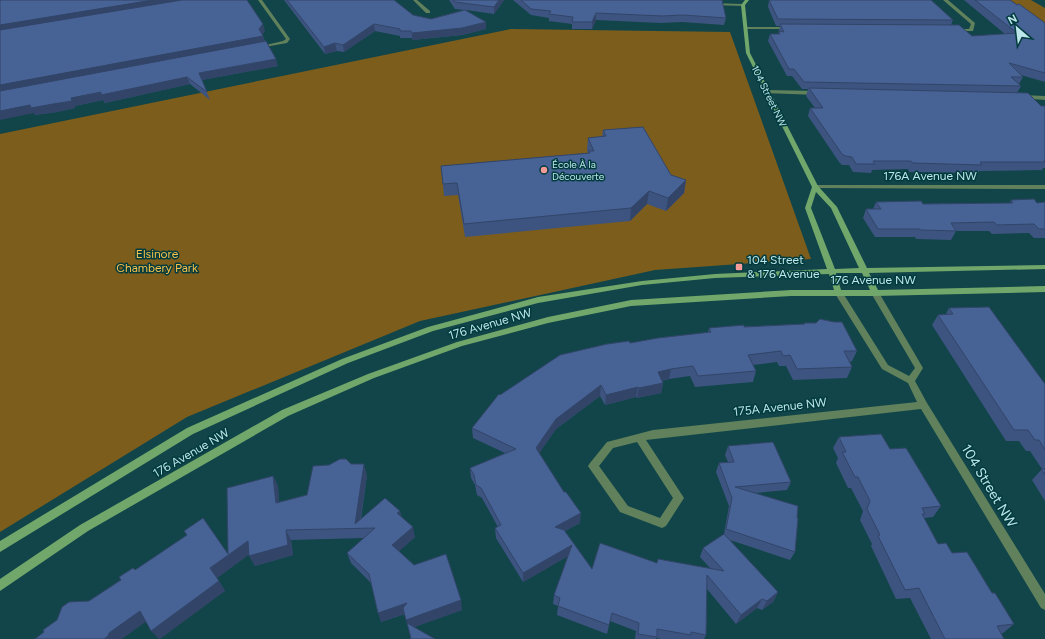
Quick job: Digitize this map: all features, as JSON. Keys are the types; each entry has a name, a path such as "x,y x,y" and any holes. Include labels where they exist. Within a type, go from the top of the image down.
{"street":[{"path":"255,48 285,42 288,39 260,0"},
{"path":"415,0 428,12"},
{"path":"945,0 973,24 971,30 948,30"},
{"path":"704,4 745,2"},
{"name":"104 Street NW","path":"745,2 748,52 766,92 815,187 834,208 866,270 875,293 919,368 911,381 923,405 1045,604"},
{"path":"747,28 794,28"},
{"path":"766,92 827,93"},
{"path":"1014,96 1045,98"},
{"path":"815,187 808,208 832,271 838,292 885,367 911,381"},
{"name":"176A Avenue NW","path":"815,187 1045,187"},
{"name":"176 Avenue NW","path":"0,547 190,431 345,361 431,329 538,300 642,283 715,276 866,270 1045,267"},
{"name":"176 Avenue NW","path":"0,586 84,528 285,413 371,376 460,344 548,320 631,303 791,293 875,293 1045,289"},
{"name":"175A Avenue NW","path":"640,438 679,498 662,523 624,509 593,466 610,445 653,434 923,405"}],"green space":[{"path":"1009,0 1031,0 1045,8 1045,29"},
{"name":"Elsinore Chambery Park","path":"511,29 730,32 811,259 655,270 420,321 187,417 0,532 0,134"}],"building":[{"path":"0,0 153,0 0,25"},
{"path":"182,0 247,0 263,24 259,29 263,36 0,85 0,30"},
{"path":"287,0 394,0 413,15 431,19 465,10 486,22 462,28 412,33 411,31 400,31 400,29 374,24 343,45 335,43 324,47"},
{"path":"453,0 499,0 494,7 455,2"},
{"path":"521,0 722,0 726,18 683,15 662,16 596,13 592,22 572,22 573,17 549,14 551,11 531,9"},
{"path":"769,0 931,0 953,20 778,19"},
{"path":"975,0 1010,0 1017,5 1019,4 1045,23 1045,73 1009,63 1023,77 1011,77 1021,86 804,82 794,69 789,69 770,34 780,34 779,31 784,32 780,24 959,25 972,36 1017,33"},
{"path":"266,41 276,59 199,73 207,92 187,77 101,95 101,92 71,98 72,101 31,108 30,105 0,111 0,91"},
{"path":"809,88 1028,93 1041,106 1045,106 1045,162 980,162 982,165 913,163 911,161 873,161 875,164 856,164 852,157 842,154 810,108 823,108"},
{"name":"École À la Découverte","path":"643,127 671,175 686,180 668,198 649,191 631,208 464,224 457,183 443,184 441,166 590,153 589,151 594,151 588,138 606,136 603,130"},
{"path":"1034,199 1037,203 1045,202 1045,229 1039,229 1034,224 997,225 994,222 951,223 956,231 878,229 866,209 881,209 876,202 921,201 923,204 1013,203 1011,200"},
{"path":"989,307 1045,384 1045,450 1039,440 1035,440 1028,430 1014,430 938,315 953,314 949,308"},
{"path":"820,319 842,322 857,351 844,351 852,367 797,369 790,355 783,356 781,351 748,355 756,371 698,376 693,366 658,372 663,383 638,387 606,395 601,385 556,419 536,448 564,492 566,492 581,513 555,527 564,530 592,569 600,543 657,563 658,559 724,571 703,548 724,534 778,592 767,601 762,599 741,615 707,575 706,635 691,632 691,635 657,629 657,637 638,634 639,623 612,613 609,625 558,606 560,598 554,595 572,545 523,573 495,528 501,525 481,488 476,485 474,475 470,468 516,449 472,428 499,394 500,395 560,355 607,344 629,341 630,343 711,332 709,328 744,325 744,327 805,324 804,323 816,323"},
{"path":"881,434 890,449 906,448 941,506 922,508 925,514 922,514 938,544 946,543 952,553 967,552 992,593 995,593 1014,624 997,626 1004,639 945,639 919,588 905,590 878,536 880,535 867,509 870,501 858,477 855,477 842,452 846,452 839,437"},
{"path":"773,442 791,482 735,487 798,506 795,552 726,529 732,498 719,463 734,462 728,446"},
{"path":"340,459 346,459 351,464 364,464 355,524 385,498 400,511 397,513 413,527 392,545 414,565 446,554 461,600 406,620 403,608 407,603 378,613 369,574 347,553 375,528 286,530 288,545 249,556 248,541 210,568 219,581 151,631 140,611 109,633 104,639 35,639 44,632 43,630 57,620 62,607 69,602 89,601 121,580 119,577 133,568 135,570 187,535 184,531 203,518 228,554 227,488 273,476 276,503 307,495 313,466 329,465"},
{"path":"1041,469 1045,469 1045,475"},
{"path":"407,623 435,639 410,639"}],"place":[{"name":"École À la Découverte","path":"544,170"},
{"name":"104 Street & 176 Avenue","path":"739,267"}]}
